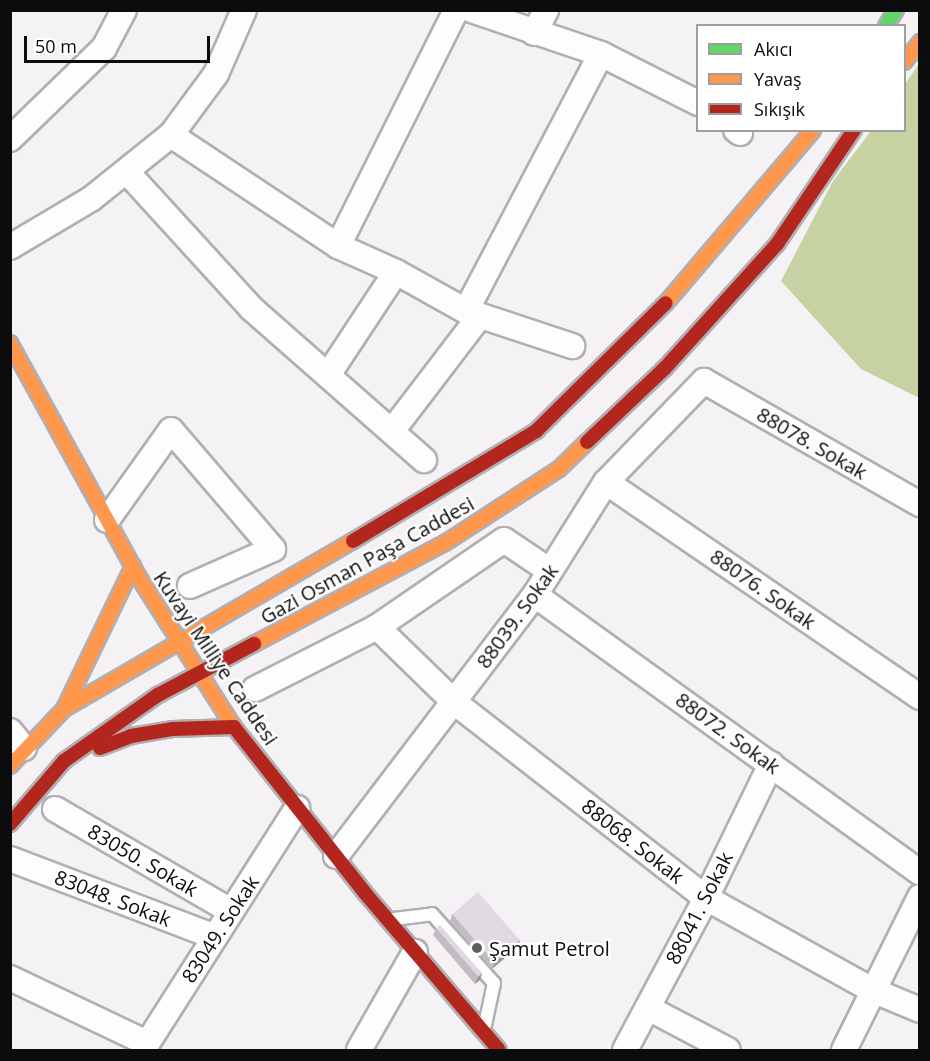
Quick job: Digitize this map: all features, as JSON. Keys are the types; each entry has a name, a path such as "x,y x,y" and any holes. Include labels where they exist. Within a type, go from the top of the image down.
{"main road":[{"path":"887,24 896,10"},
{"path":"906,60 920,42"},
{"name":"Gazi Osman Paşa Caddesi","path":"15,748 63,709 536,431 678,291 811,132"},
{"name":"Gazi Osman Paşa Caddesi","path":"10,824 64,761 158,695 445,543 559,468 665,368 777,244 853,132"},
{"name":"Kuvayi Milliye Caddesi","path":"10,343 133,566 234,727 388,920 499,1050"},
{"path":"63,709 133,566"},
{"path":"64,761 131,736 173,729 234,727"}],"street":[{"path":"10,139 104,48 123,10"},
{"path":"10,247 91,199 171,135 216,74 244,10"},
{"path":"338,246 456,10"},
{"path":"471,10 601,54 696,102"},
{"path":"534,33 546,10"},
{"path":"392,431 473,313 601,54"},
{"path":"171,135 338,246 396,272 473,313 572,346"},
{"path":"127,172 252,309 424,460"},
{"path":"328,375 396,272"},
{"name":"88039. Sokak","path":"336,856 535,595 606,482 704,381"},
{"name":"88078. Sokak","path":"704,381 920,504"},
{"path":"108,520 171,430 273,549 190,586"},
{"name":"88076. Sokak","path":"606,482 920,697"},
{"path":"255,689 377,627 504,540 550,571"},
{"name":"88072. Sokak","path":"535,595 920,873"},
{"name":"88068. Sokak","path":"377,627 454,702 706,898 873,990 920,1010"},
{"name":"88041. Sokak","path":"625,1050 706,898 771,764"},
{"name":"83049. Sokak","path":"145,1046 297,808"},
{"name":"83050. Sokak","path":"56,810 231,911"},
{"name":"83048. Sokak","path":"10,859 215,937"},
{"path":"844,1050 920,897"},
{"path":"359,1050 415,952"},
{"path":"10,978 145,1046"},
{"path":"648,1008 728,1050"}],"lane":[{"path":"388,920 432,914 494,983 483,1032"}],"green space":[{"path":"919,64 919,398 861,369 781,281 833,181 870,132 906,132 906,83"}],"building":[{"path":"478,892 520,940 494,963 452,914"},
{"path":"440,925 482,973 478,977 436,928"}],"traffic: fast":[{"path":"887,24 896,10"}],"traffic: slow":[{"path":"906,60 920,42"},
{"path":"666,303 811,132"},
{"path":"10,343 138,576 234,727"},
{"path":"254,644 445,543 559,469 587,442"},
{"path":"10,766 64,709 353,541"},
{"path":"64,709 133,566"}],"traffic: jam":[{"path":"587,442 665,368 777,244 853,132"},
{"path":"353,541 536,431 666,303"},
{"path":"10,824 64,761 158,695 254,644"},
{"path":"234,727 365,893 499,1050"},
{"path":"100,748 131,736 173,729 234,727"}],"place":[{"name":"Şamut Petrol","path":"477,948"}]}
